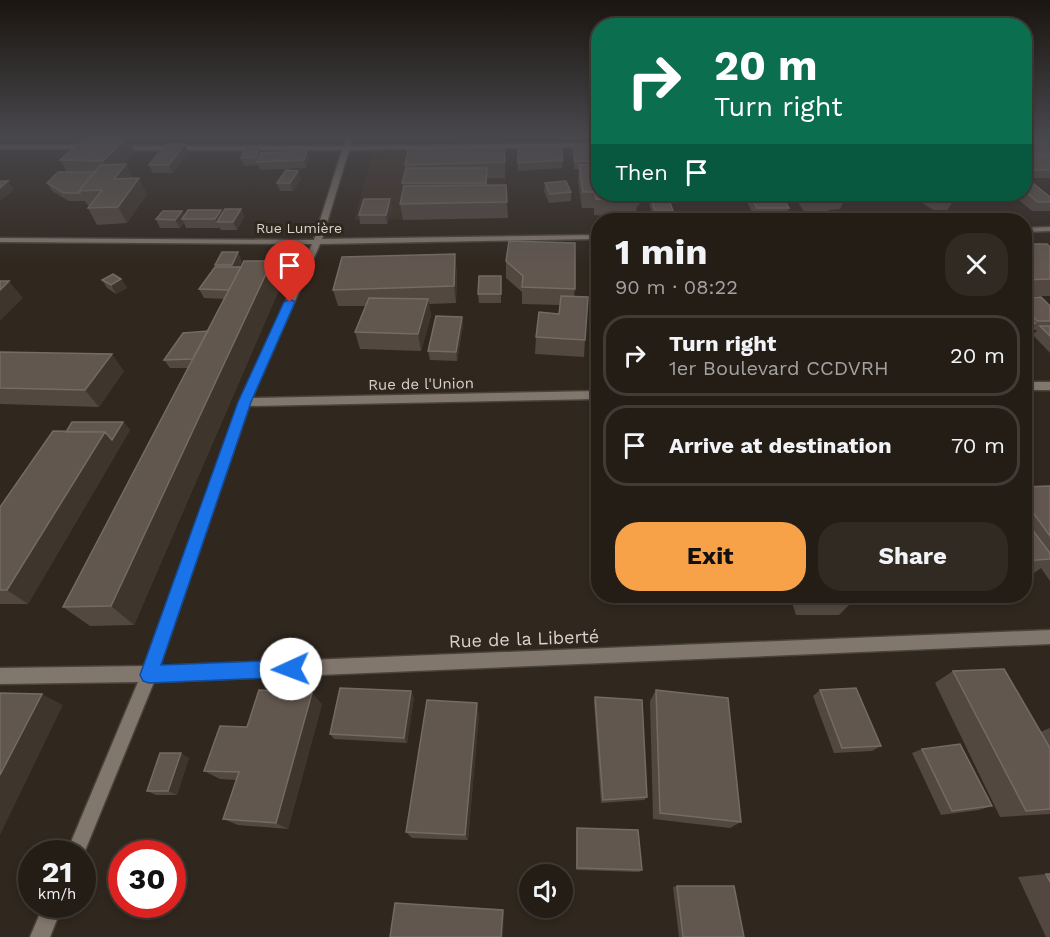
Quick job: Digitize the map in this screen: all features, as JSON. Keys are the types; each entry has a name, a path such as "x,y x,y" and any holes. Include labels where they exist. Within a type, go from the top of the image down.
{"street":[{"path":"81,840 149,675 245,402 317,242 336,180"},
{"path":"1032,230 1050,229"},
{"name":"Rue Lumière","path":"2,241 317,242 591,237"},
{"path":"1032,386 1050,386"},
{"name":"Rue de l'Union","path":"245,402 591,395"},
{"name":"Rue de la Liberté","path":"0,676 149,675 1050,637"},
{"path":"40,937 48,918"}],"shaded area":[{"path":"365,180 505,180 508,218 354,220"}],"building":[{"path":"50,180 88,180 79,191 80,193 64,193 47,183"},
{"path":"88,180 138,180 118,207 88,208 102,190 79,191"},
{"path":"279,180 292,180 290,183 277,183"},
{"path":"403,180 486,180 486,183 402,183"},
{"path":"581,180 591,180 591,192 583,192"},
{"path":"0,181 8,181 0,188"},
{"path":"566,181 571,192 550,194 545,183"},
{"path":"1032,182 1050,197 1050,202 1038,202 1032,197"},
{"path":"506,185 507,202 400,204 404,186"},
{"path":"364,199 390,199 386,215 359,215"},
{"path":"652,201 669,201 673,211 655,211"},
{"path":"753,201 785,201 789,208 757,208"},
{"path":"225,209 241,209 233,222 217,222"},
{"path":"188,210 221,210 215,219 182,219"},
{"path":"163,211 182,211 175,220 156,219"},
{"path":"509,241 575,243 575,289 522,287 523,276 506,261"},
{"path":"1032,244 1047,244 1050,247 1050,279 1032,280"},
{"path":"222,252 238,252 232,265 215,265"},
{"path":"455,254 454,286 333,290 342,257"},
{"path":"244,261 272,261 111,606 63,607"},
{"path":"215,267 241,267 229,290 199,289"},
{"path":"113,274 121,279 111,285 102,280"},
{"path":"479,276 501,276 501,294 478,294"},
{"path":"0,281 9,281 0,290"},
{"path":"561,296 588,297 585,340 536,337 539,312 559,314"},
{"path":"1041,297 1050,306 1050,321 1037,321 1032,316 1032,298"},
{"path":"369,298 428,299 418,334 355,332"},
{"path":"436,316 462,317 456,352 428,351"},
{"path":"1040,326 1050,326 1050,336"},
{"path":"208,331 193,359 164,360 183,333"},
{"path":"0,352 112,354 85,390 0,388"},
{"path":"72,422 123,422 112,440 105,432 66,432"},
{"path":"53,431 105,432 7,590 0,590 0,507"},
{"path":"1050,486 1050,536 1032,511 1032,487"},
{"path":"1032,529 1050,553 1050,559 1032,560"},
{"path":"1004,669 1050,748 1050,809 1026,811 953,671"},
{"path":"340,688 411,691 404,738 330,734"},
{"path":"856,688 881,746 842,748 820,690"},
{"path":"259,690 312,693 276,823 223,819 239,772 204,771 220,726 247,727"},
{"path":"656,690 728,698 741,822 660,813"},
{"path":"0,693 42,694 0,775"},
{"path":"595,697 642,700 647,797 603,800"},
{"path":"427,700 477,703 465,835 406,832"},
{"path":"960,744 992,806 952,811 922,749"},
{"path":"160,753 181,753 168,791 147,791"},
{"path":"577,828 638,830 642,870 577,868"},
{"path":"677,886 734,886 744,937 683,937"},
{"path":"395,903 503,910 501,937 390,937"}],"route":[{"path":"290,302 245,402 149,675 291,669"}]}
